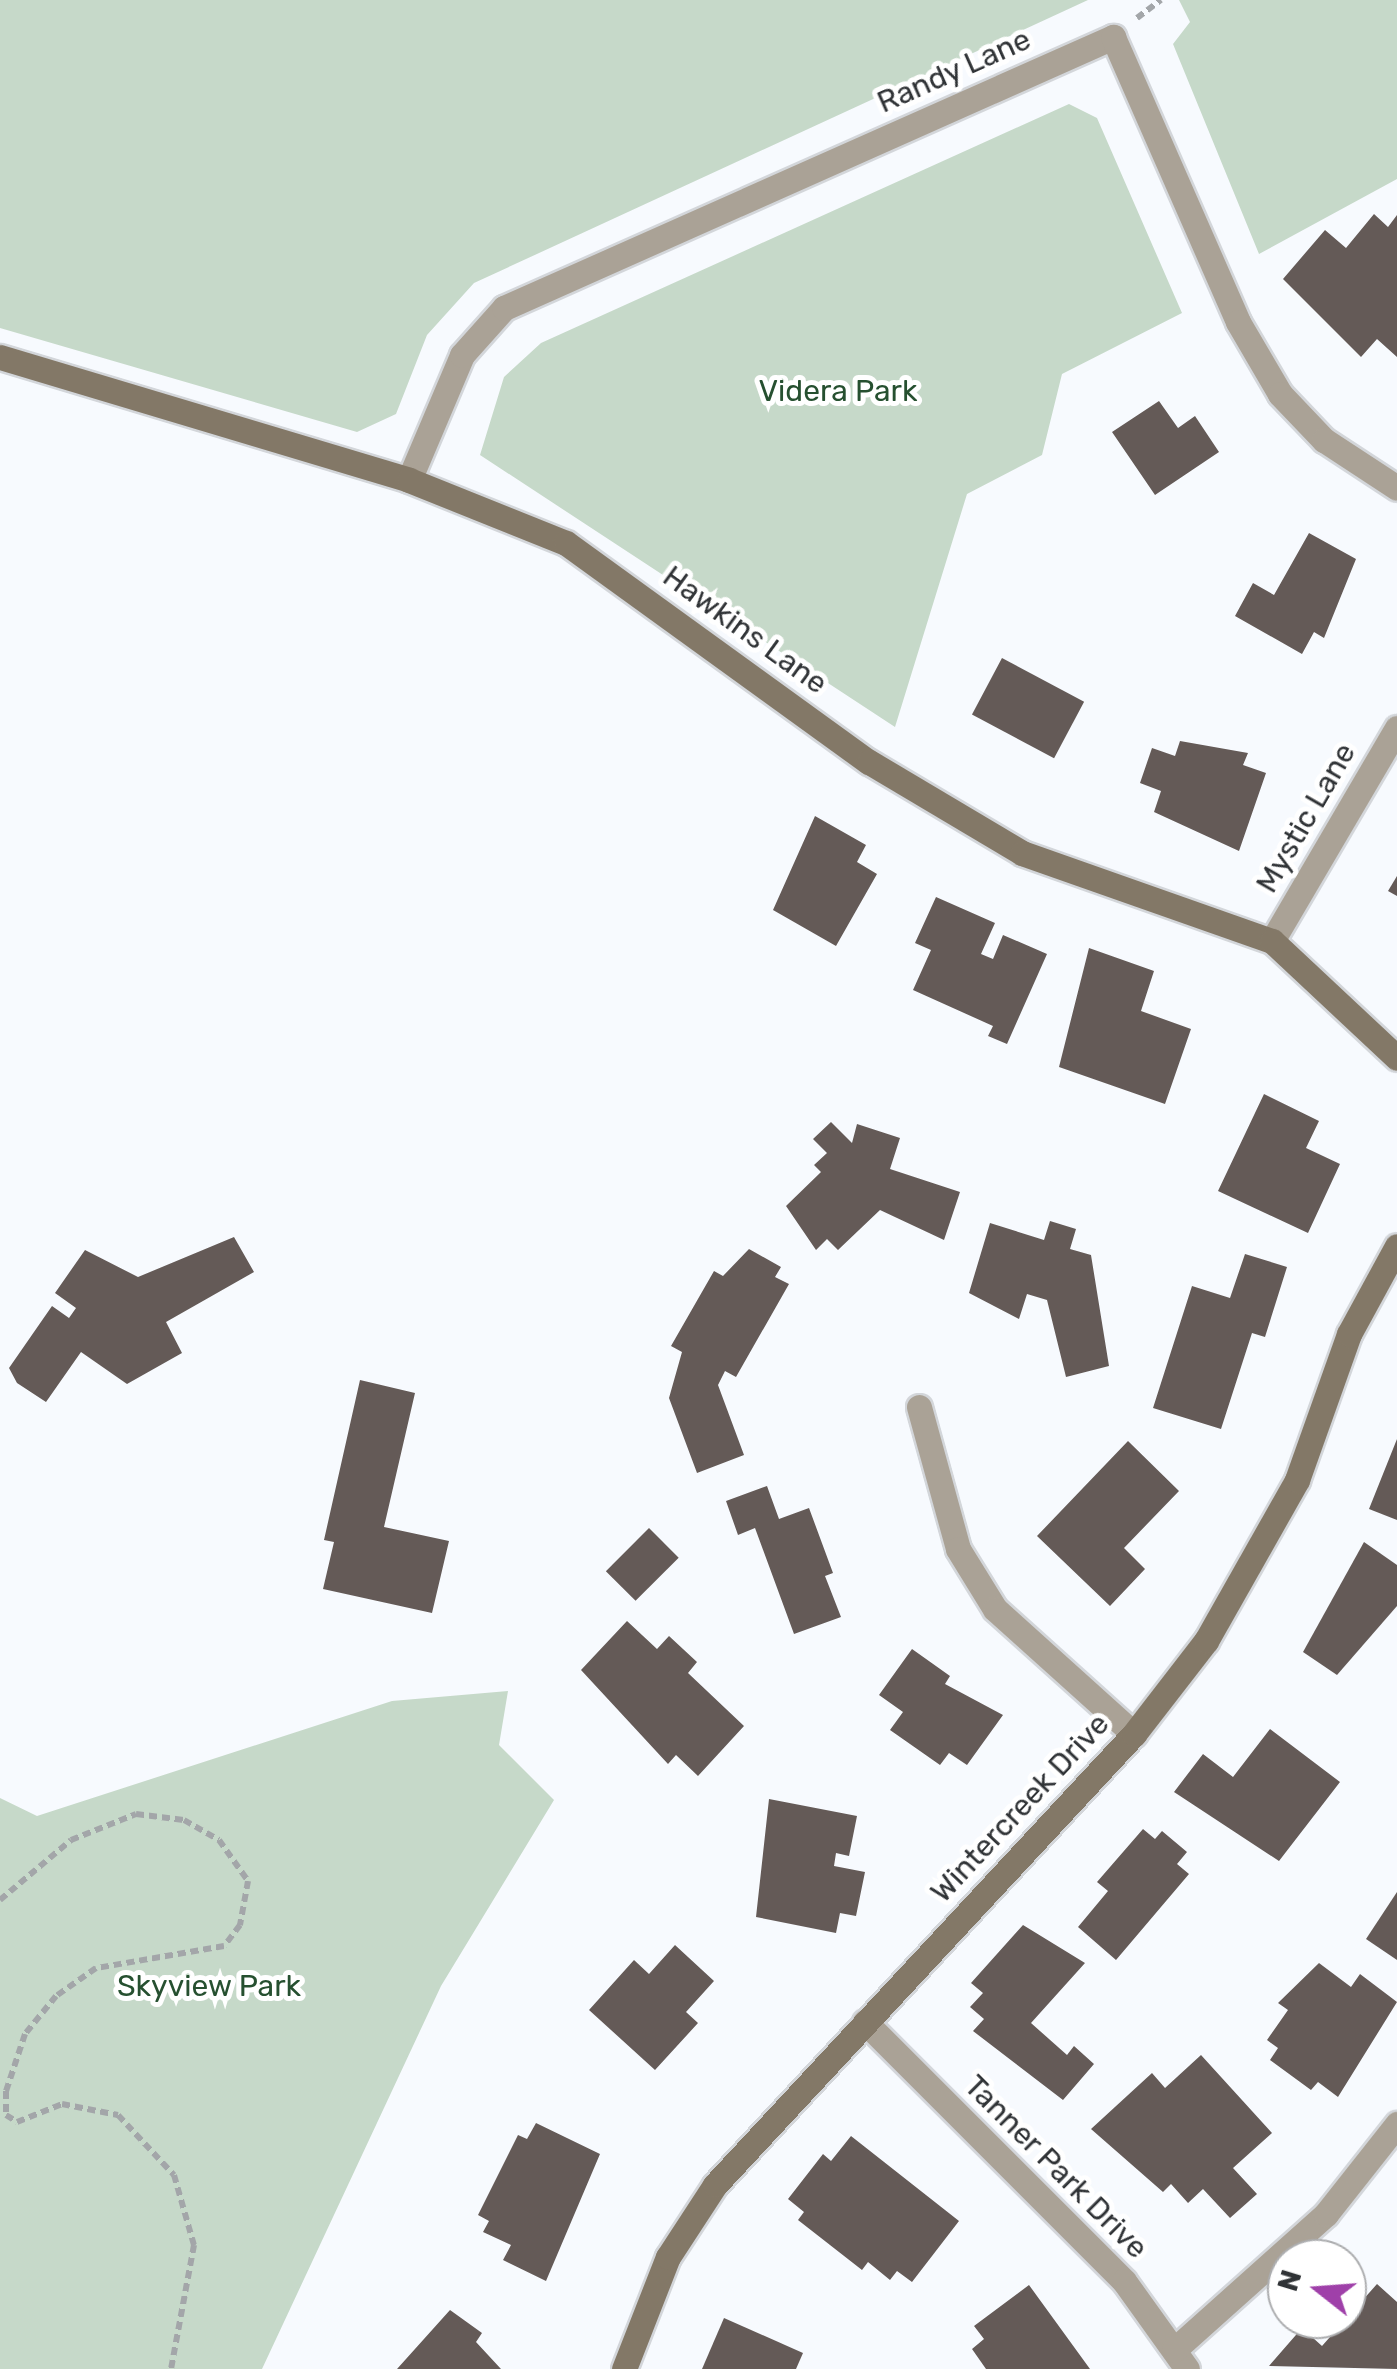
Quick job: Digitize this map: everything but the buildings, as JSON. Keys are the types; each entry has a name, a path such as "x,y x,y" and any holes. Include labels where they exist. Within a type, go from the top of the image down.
{"street":[{"name":"Randy Lane","path":"408,480 462,355 504,308 1113,37 1238,322 1280,394 1324,440 1397,488"},
{"name":"Hawkins Lane","path":"0,357 408,480 566,543 870,762 1022,853 1272,942 1397,1058"},
{"name":"Mystic Lane","path":"1272,942 1397,728"},
{"name":"Wintercreek Drive","path":"624,2369 668,2256 714,2185 1134,1734 1256,1562 1297,1480 1350,1334 1397,1246"},
{"path":"920,1407 958,1549 995,1609 1134,1734"},
{"name":"Tanner Park Drive","path":"865,2022 1124,2281 1181,2360"},
{"path":"1181,2360 1326,2214 1397,2124"}],"path":[{"path":"0,1900 71,1840 136,1814 184,1820 219,1840 248,1881 240,1925 224,1946 96,1968 56,1996 25,2034 6,2091 6,2115 17,2122 62,2104 118,2115 174,2175 194,2245 171,2369"}],"green space":[{"path":"0,0 1088,0 474,283 427,335 396,414 357,432 0,328"},
{"path":"1179,0 1397,0 1397,179 1259,254 1173,44 1190,22"},
{"name":"Videra Park","path":"1069,104 1097,118 1182,313 1062,374 1042,455 967,494 895,727 480,455 504,377 541,343"},
{"name":"Skyview Park","path":"508,1691 499,1745 554,1800 441,1986 262,2369 0,2369 0,1798 37,1816 392,1701"}]}
